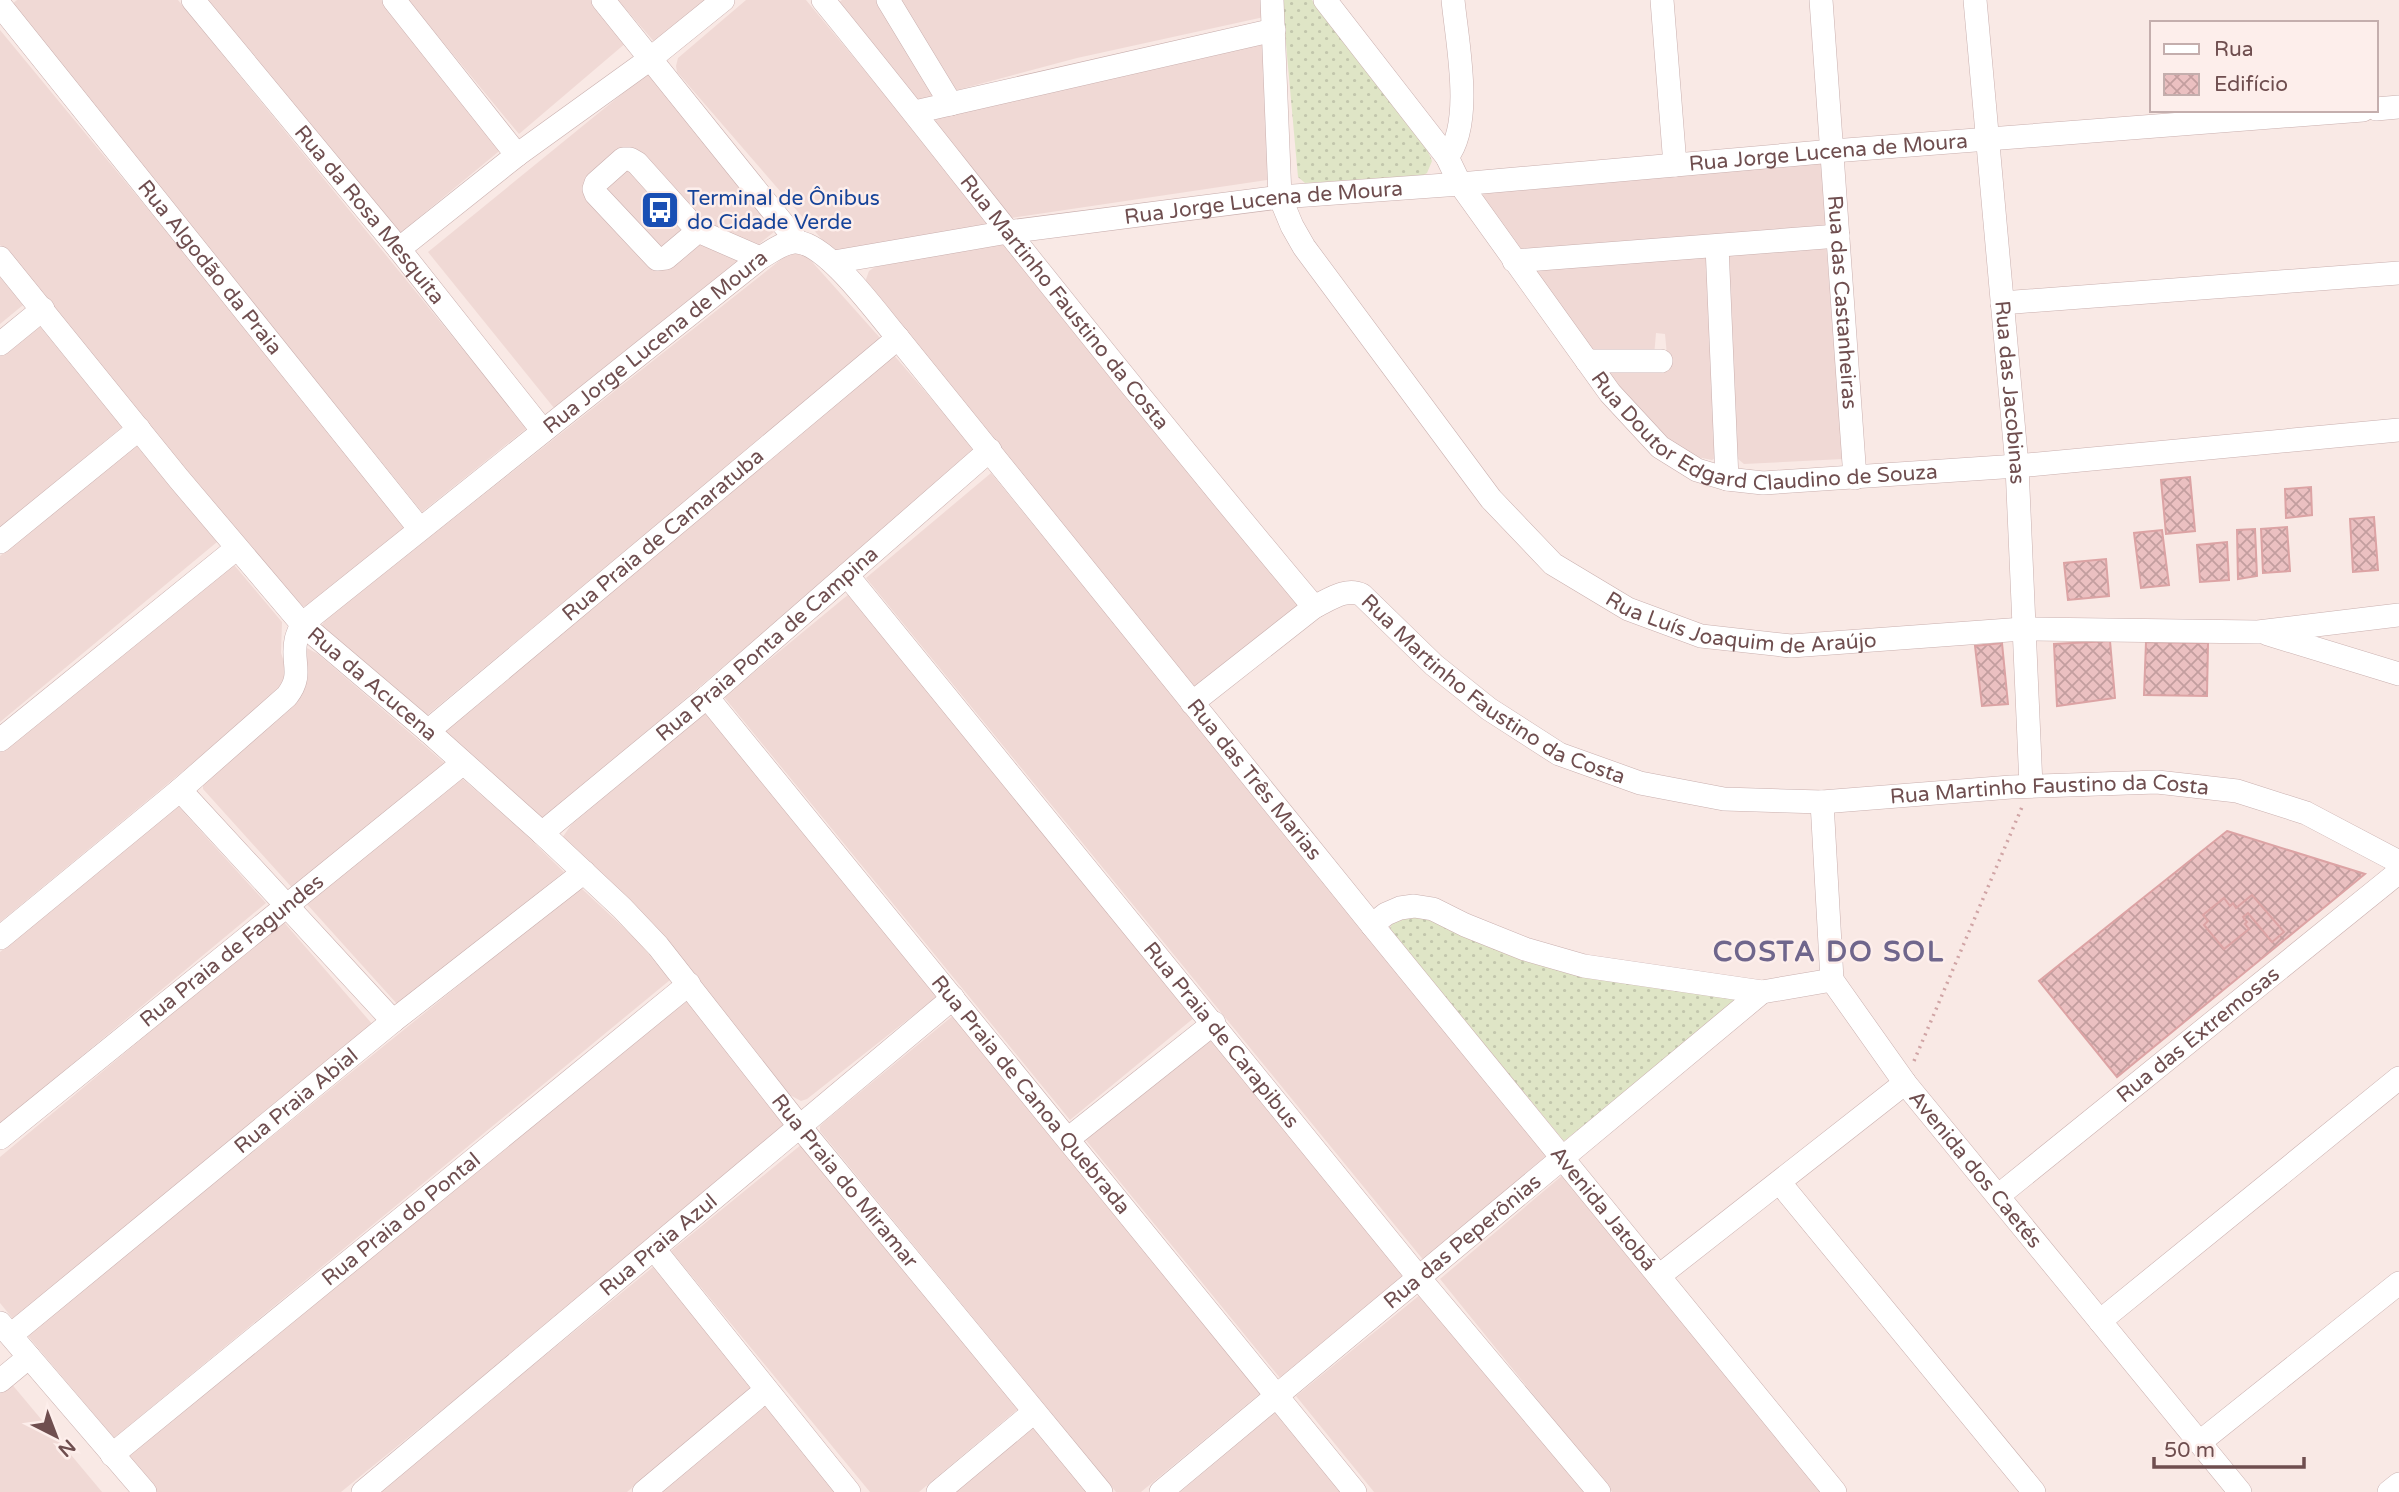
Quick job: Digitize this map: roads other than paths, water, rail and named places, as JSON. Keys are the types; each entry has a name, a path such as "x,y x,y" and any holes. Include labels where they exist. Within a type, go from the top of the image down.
{"street":[{"path":"0,5 5,0"},
{"name":"Rua da Rosa Mesquita","path":"193,0 399,249 543,431"},
{"path":"394,0 517,155"},
{"path":"603,0 797,241 835,262"},
{"path":"399,249 517,155 650,59 723,0"},
{"name":"Rua Martinho Faustino da Costa","path":"823,0 1314,607 1348,592 1355,591 1362,595 1434,665 1489,709 1559,754 1640,783 1724,799 1822,802 2031,786 2157,782 2237,791 2306,813 2399,862"},
{"path":"888,0 951,104"},
{"path":"1272,0 1280,197"},
{"name":"Rua Doutor Edgard Claudino de Souza","path":"1325,0 1447,157 1460,184 1610,393 1660,447 1697,471 1727,479 1763,483 1855,478 2017,466 2399,430"},
{"path":"1447,157 1457,137 1463,105 1453,0"},
{"path":"1662,0 1675,165"},
{"name":"Rua das Castanheiras","path":"1821,0 1855,478"},
{"name":"Rua das Jacobinas","path":"1975,0 2017,466 2031,786"},
{"name":"Rua Algodão da Praia","path":"0,5 419,528"},
{"path":"915,112 1274,30"},
{"path":"2378,109 2399,107"},
{"name":"Rua Jorge Lucena de Moura","path":"835,262 1008,232 1280,197 1460,184 1833,150 2337,112"},
{"path":"698,231 666,258 657,259 596,194 596,183 624,159 630,159 637,163 698,231 760,258"},
{"name":"Rua Luís Joaquim de Araújo","path":"1280,197 1304,247 1491,499 1553,564 1628,609 1701,636 1791,646 2023,629 2259,632 2399,615"},
{"path":"1514,261 1839,236"},
{"name":"Rua Jorge Lucena de Moura","path":"302,624 760,258 786,243 797,241"},
{"path":"1717,246 1727,479"},
{"name":"Rua da Acucena","path":"0,258 179,479 302,624 428,731 584,872"},
{"name":"Rua das Três Marias","path":"835,262 990,450 1372,925"},
{"path":"2002,303 2399,272"},
{"path":"0,344 43,309"},
{"name":"Rua Praia de Camaratuba","path":"428,731 898,338"},
{"path":"1587,361 1661,361"},
{"path":"0,542 139,429"},
{"name":"Rua Praia Ponta de Campina","path":"542,833 707,697 990,450"},
{"path":"0,740 237,548"},
{"name":"Rua Praia de Carapibus","path":"847,575 1420,1279 1599,1492"},
{"path":"1192,703 1314,607"},
{"path":"0,939 180,790 287,696 295,685 298,674 295,641 302,624"},
{"path":"2259,632 2399,674"},
{"name":"Rua Praia de Canoa Quebrada","path":"707,697 1355,1492"},
{"name":"Rua Praia de Fagundes","path":"0,1138 463,763"},
{"path":"180,790 393,1021"},
{"path":"1372,925 1386,914 1400,908 1433,909 1525,949 1584,966 1762,992 1832,980 1822,802"},
{"name":"Rua Praia do Miramar","path":"584,872 658,946 800,1127 1101,1492"},
{"name":"Rua Praia Abial","path":"5,1329 584,872"},
{"name":"Rua das Extremosas","path":"1998,1196 2399,872"},
{"name":"Avenida Jatobá","path":"1372,925 1835,1492"},
{"name":"Avenida dos Caetés","path":"1832,980 1905,1083 2240,1492"},
{"name":"Rua Praia do Pontal","path":"112,1455 689,984"},
{"name":"Rua das Peperônias","path":"1161,1492 1762,992"},
{"name":"Rua Praia Azul","path":"363,1492 954,998"},
{"path":"1068,1139 1214,1023"},
{"path":"2100,1321 2399,1078"},
{"path":"1658,1276 1905,1083"},
{"path":"1780,1183 2034,1492"},
{"path":"654,1249 849,1492"},
{"path":"2200,1442 2399,1283"},
{"path":"5,1329 145,1492"},
{"path":"0,1381 29,1357"},
{"path":"644,1492 765,1390"},
{"path":"938,1492 1034,1412"},
{"path":"2389,1492 2399,1484"}],"place":[{"name":"Terminal de Ônibus do Cidade Verde","path":"660,210"}],"district":[{"name":"COSTA DO SOL","path":"1829,951"}]}
